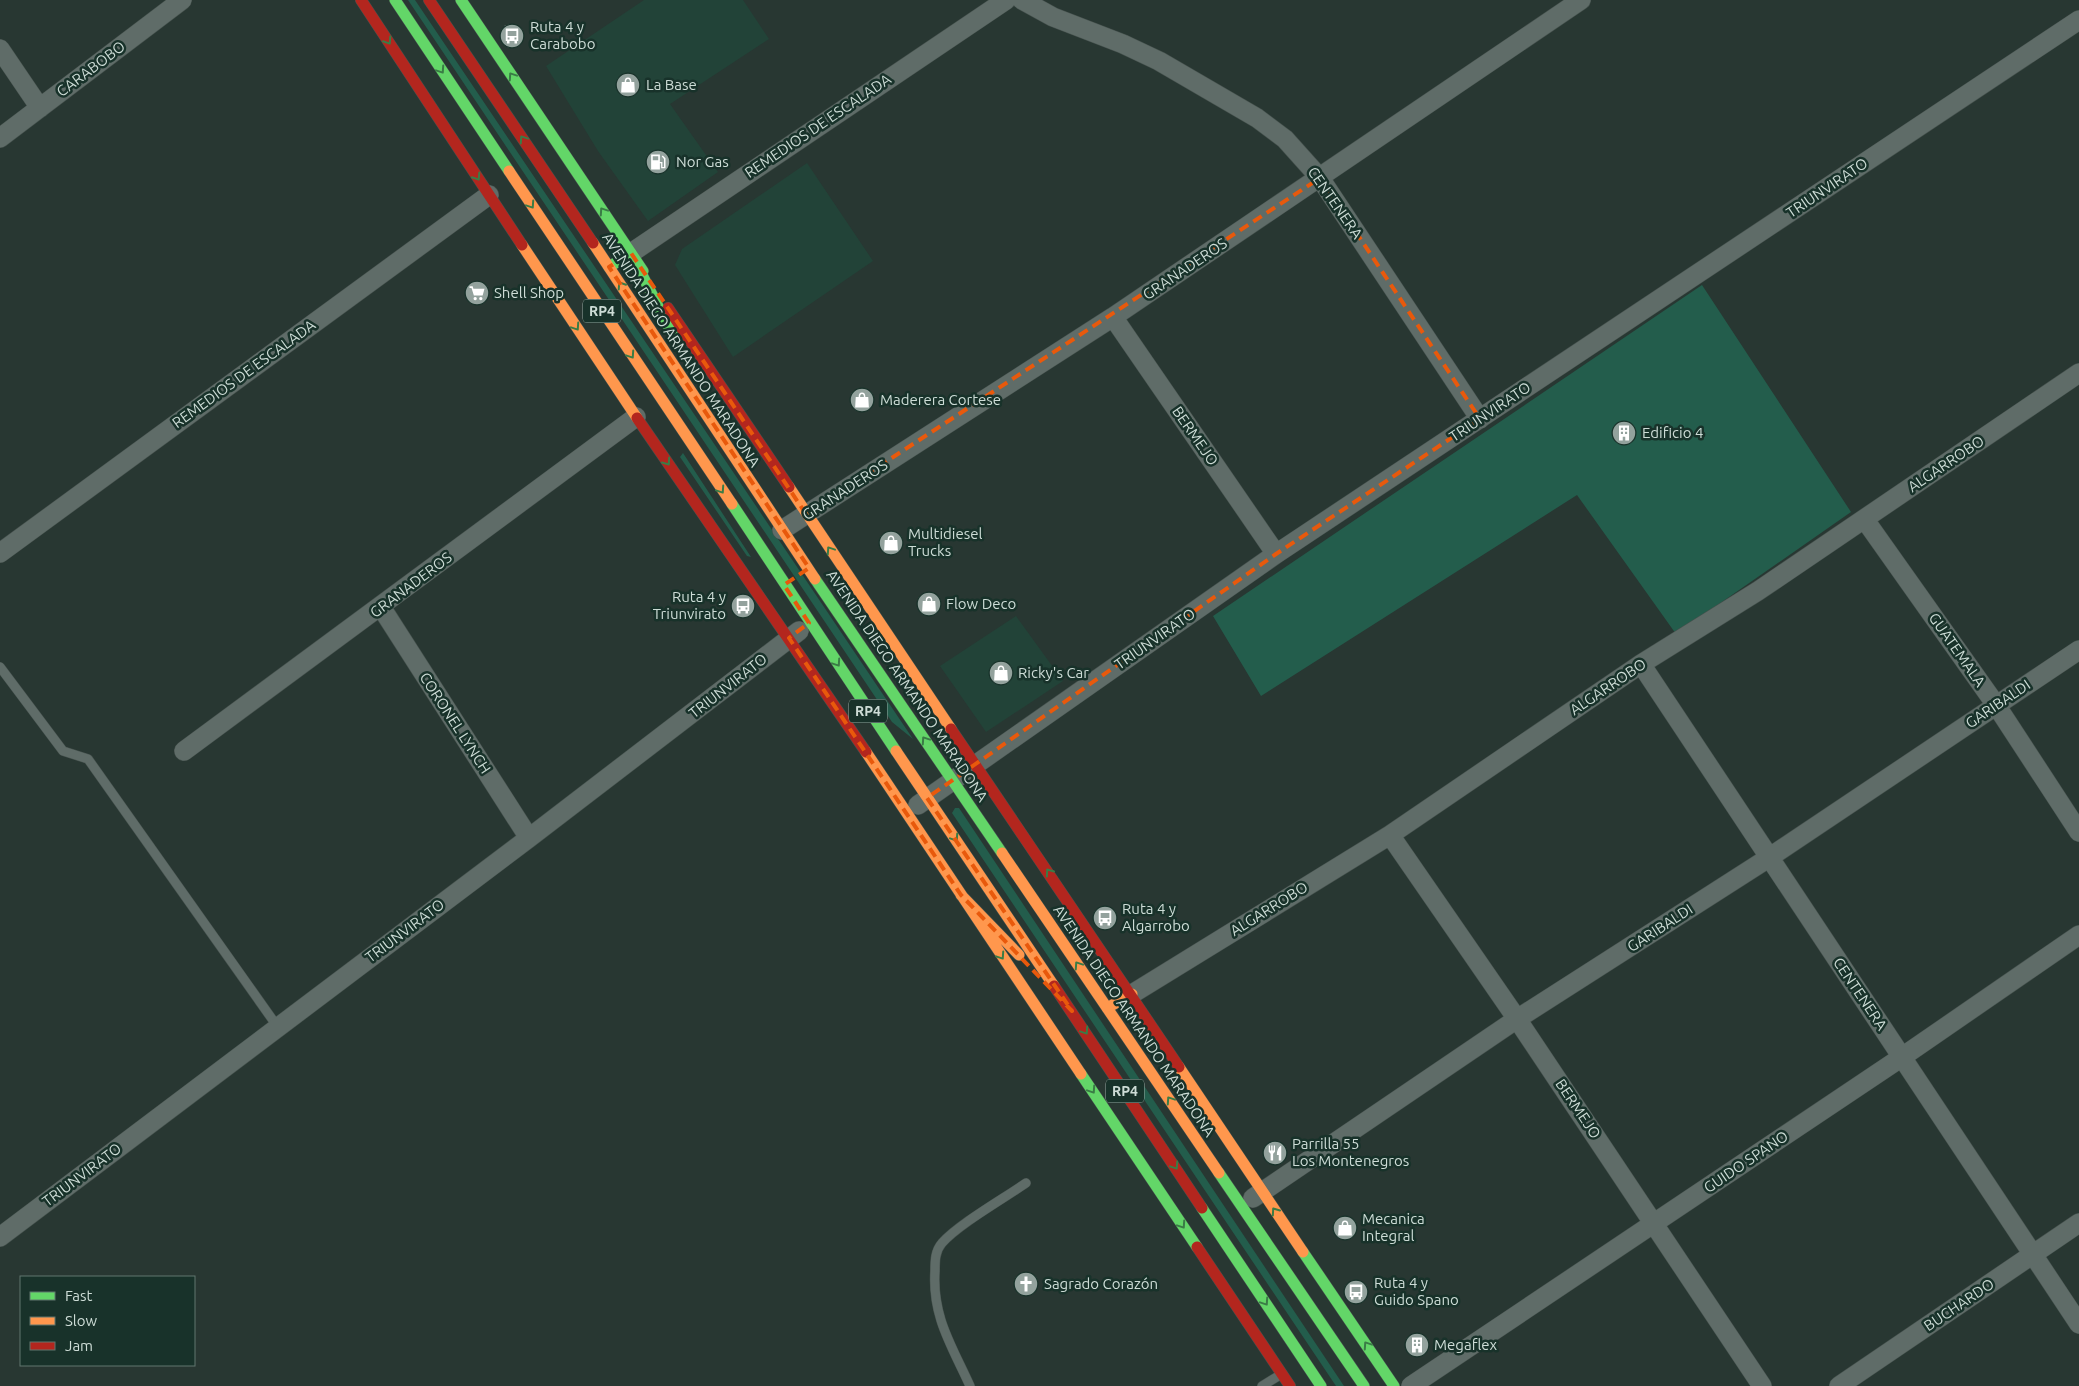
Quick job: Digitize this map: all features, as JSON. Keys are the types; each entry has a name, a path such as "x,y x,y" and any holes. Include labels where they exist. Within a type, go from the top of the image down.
{"main road":[{"path":"361,0 636,417 789,638 1290,1386"},
{"name":"AVENIDA DIEGO ARMANDO MARADONA","path":"395,0 796,576 953,780 1364,1386"},
{"name":"AVENIDA DIEGO ARMANDO MARADONA","path":"429,0 609,267 782,530 810,623 1072,1011 1321,1386"},
{"name":"AVENIDA DIEGO ARMANDO MARADONA","path":"461,0 806,514 1132,994 1262,1192 1394,1386"},
{"path":"609,267 631,253 732,456"},
{"path":"961,895 1072,1011"},
{"path":"1108,1008 1132,994"}],"street":[{"name":"CARABOBO","path":"0,138 182,0"},
{"name":"REMEDIOS DE ESCALADA","path":"631,253 1006,0"},
{"name":"CENTENERA","path":"1022,0 1053,17 1123,44 1159,61 1257,118 1285,139 1320,178 1480,419"},
{"name":"GRANADEROS","path":"782,530 1113,317 1581,0"},
{"name":"TRIUNVIRATO","path":"907,813 1276,554 2079,20"},
{"path":"0,49 40,108"},
{"name":"REMEDIOS DE ESCALADA","path":"0,553 489,195"},
{"name":"BERMEJO","path":"1113,317 1276,554"},
{"name":"ALGARROBO","path":"1132,994 1390,835 1641,664 1758,591 1864,520 2079,373"},
{"name":"GRANADEROS","path":"184,751 636,417"},
{"name":"GUATEMALA","path":"1864,520 1996,705 2079,832"},
{"name":"CORONEL LYNCH","path":"381,607 529,838"},
{"name":"TRIUNVIRATO","path":"0,1237 529,838 810,623"},
{"name":"GARIBALDI","path":"1242,1206 1517,1020 1770,857 2079,650"},
{"name":"CENTENERA","path":"1641,664 2079,1324"},
{"name":"BERMEJO","path":"1390,835 1517,1020 1762,1386"},
{"name":"GUIDO SPANO","path":"1411,1386 1902,1057 2079,935"},
{"name":"BUCHARDO","path":"1839,1386 2079,1224"}],"lane":[{"path":"0,667 63,751 88,759 278,1026"},
{"path":"970,1386 939,1320 934,1299 936,1255 942,1243 954,1232 1026,1183"},
{"path":"1262,1386 1282,1374"}],"highlighted area":[{"path":"1320,178 1480,419 1276,554 927,798 1072,1011 961,895 789,638 809,623 784,585 809,568 609,267 631,253 806,514"}],"shaded area":[{"path":"408,0 415,0 913,739 892,722"},
{"name":"La Base","path":"644,0 743,0 769,39 670,104 718,172 648,221 598,151 546,66"},
{"path":"807,163 873,261 733,357 675,265 682,249"},
{"path":"1702,285 1851,512 1676,634 1577,495 1261,696 1213,616"},
{"path":"683,453 751,557 747,556 680,457"},
{"name":"Ricky's Car","path":"1016,616 1063,681 986,732 940,666"},
{"path":"955,808 959,808 1344,1386 1336,1386 952,813"}],"traffic: fast":[{"path":"395,0 509,171"},
{"path":"461,0 643,271"},
{"path":"609,267 631,253 674,338"},
{"path":"732,504 896,751"},
{"path":"815,579 1002,853"},
{"path":"1081,1074 1197,1247"},
{"path":"1219,1173 1364,1386"},
{"path":"1202,1208 1321,1386"},
{"path":"1303,1252 1394,1386"}],"traffic: slow":[{"path":"509,171 732,504"},
{"path":"593,243 815,579"},
{"path":"522,245 637,418"},
{"path":"789,487 951,729"},
{"path":"896,751 1054,986"},
{"path":"866,752 1081,1074"},
{"path":"1002,853 1219,1173"},
{"path":"961,895 1019,955"},
{"path":"1107,1008 1132,994"},
{"path":"1179,1067 1303,1252"}],"traffic: jam":[{"path":"361,0 522,245"},
{"path":"429,0 593,243"},
{"path":"668,308 789,487"},
{"path":"637,418 866,752"},
{"path":"951,729 1179,1067"},
{"path":"1054,986 1202,1208"},
{"path":"1197,1247 1290,1386"}],"place":[{"name":"Ruta 4 y Carabobo","path":"512,36"},
{"name":"La Base","path":"628,85"},
{"name":"Nor Gas","path":"658,162"},
{"name":"Shell Shop","path":"477,293"},
{"name":"Maderera Cortese","path":"862,400"},
{"name":"Edificio 4","path":"1624,433"},
{"name":"Multidiesel Trucks","path":"891,543"},
{"name":"Flow Deco","path":"929,604"},
{"name":"Ruta 4 y Triunvirato","path":"743,606"},
{"name":"Ricky's Car","path":"1001,673"},
{"name":"Ruta 4 y Algarrobo","path":"1105,918"},
{"name":"Parrilla 55 Los Montenegros","path":"1275,1153"},
{"name":"Mecanica Integral","path":"1345,1228"},
{"name":"Sagrado Corazón","path":"1026,1284"},
{"name":"Ruta 4 y Guido Spano","path":"1356,1292"},
{"name":"Megaflex","path":"1417,1345"}]}
